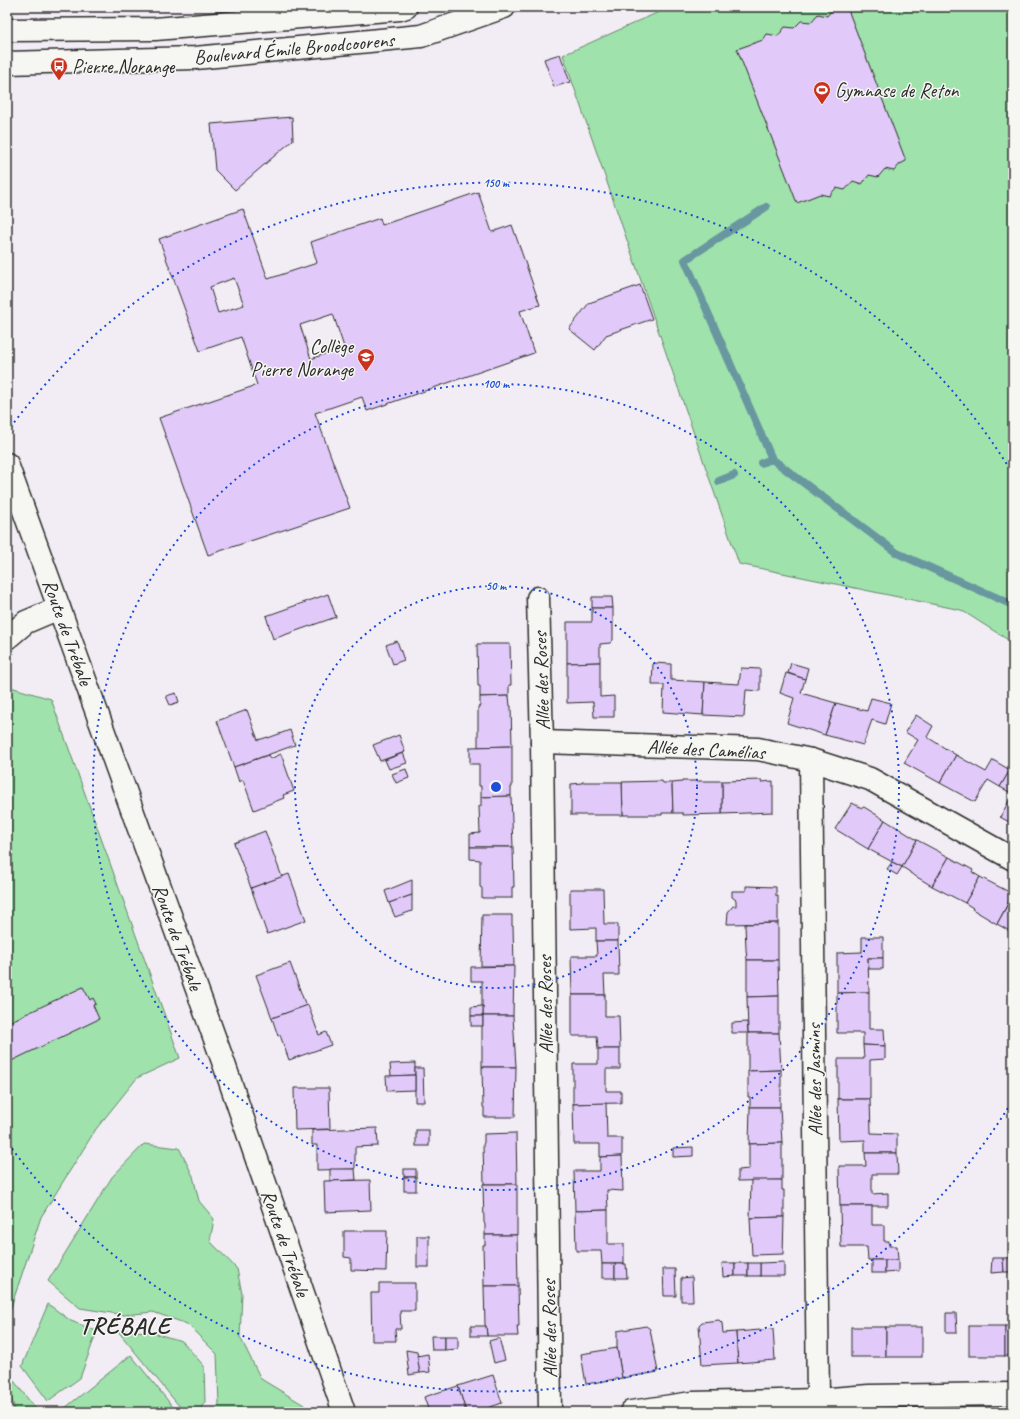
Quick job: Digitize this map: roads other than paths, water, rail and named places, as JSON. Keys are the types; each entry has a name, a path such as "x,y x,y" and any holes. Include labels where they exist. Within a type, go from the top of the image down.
{"street":[{"name":"Boulevard Émile Broodcoorens","path":"7,30 155,29 400,9 406,7"},
{"name":"Boulevard Émile Broodcoorens","path":"7,63 195,58 421,36 504,7"},
{"name":"Route de Trébale","path":"7,464 224,1064 344,1412"},
{"name":"Allée des Roses","path":"538,598 542,742 550,1412"},
{"path":"7,638 26,622 59,608"},
{"name":"Allée des Camélias","path":"542,742 758,748 811,760 870,779 1013,859"},
{"name":"Allée des Jasmins","path":"811,760 818,1400"},
{"path":"631,1412 692,1403 818,1400 870,1396 1013,1394"}],"waterway":[{"path":"766,207 685,260 772,459 897,553 1013,605"},
{"path":"761,463 772,459"},
{"path":"719,481 734,475"}],"place":[{"name":"Pierre Norange","path":"59,81"},
{"name":"Gymnase de Reton","path":"822,105"},
{"name":"Collège Pierre Norange","path":"366,372"}],"district":[{"name":"TRÉBALE","path":"125,1326"}]}
